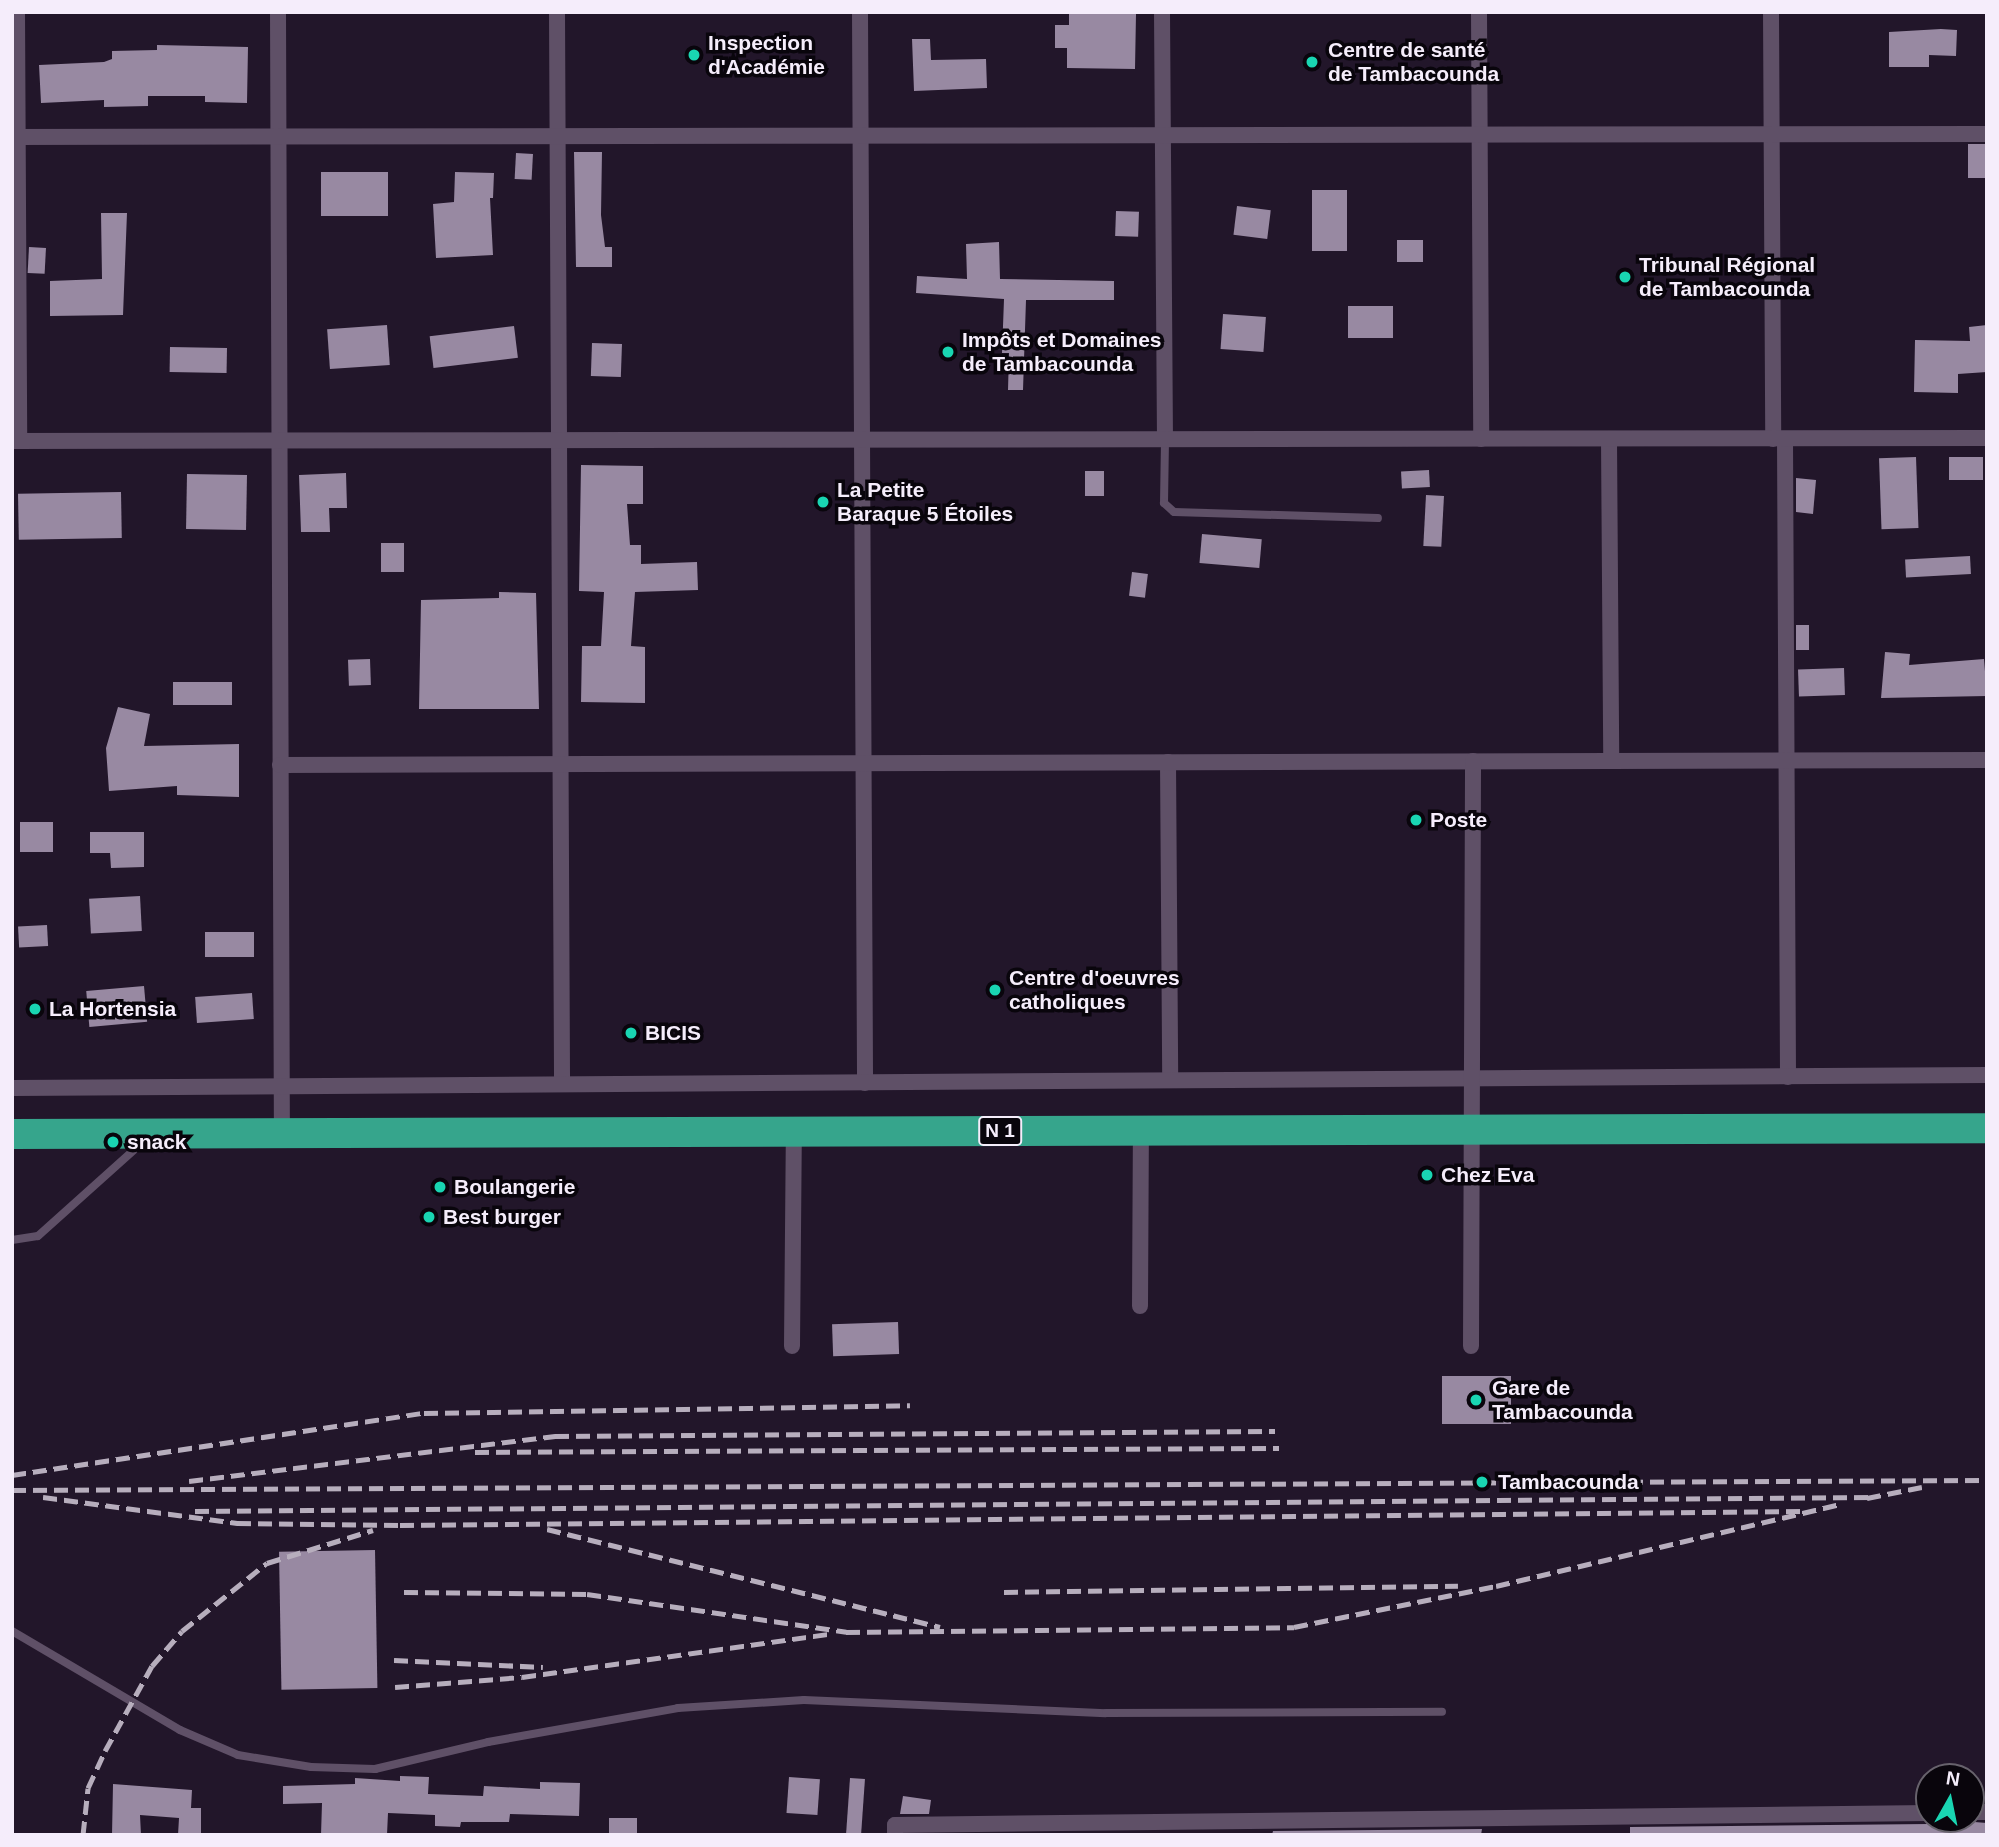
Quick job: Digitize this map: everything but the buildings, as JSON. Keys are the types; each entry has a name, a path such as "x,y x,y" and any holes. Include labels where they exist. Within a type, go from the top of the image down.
{"highway":[{"name":"N 1","path":"12,1134 1987,1129"}],"street":[{"path":"17,12 15,441 1987,438"},
{"path":"278,12 282,1133"},
{"path":"557,12 562,1084"},
{"path":"860,12 865,1083"},
{"path":"1162,12 1165,440"},
{"path":"1479,12 1481,439"},
{"path":"1770,12 1787,760 1788,1076"},
{"path":"15,137 1987,134"},
{"path":"1609,439 1611,761"},
{"path":"280,765 1987,760"},
{"path":"1471,1346 1475,1130 1473,761"},
{"path":"1168,762 1170,1080"},
{"path":"12,1088 1987,1075"},
{"path":"1140,1306 1141,1131"},
{"path":"792,1346 794,1132"},
{"path":"895,1835 895,1825 1088,1829 1473,1818 1915,1812"},
{"path":"1473,1818 1474,1835"}],"lane":[{"path":"1165,440 1164,503 1174,512 1378,518"},
{"path":"12,1240 38,1236 153,1134"},
{"path":"12,1631 180,1730 238,1755 311,1767 374,1769 488,1742 678,1708 804,1700 1106,1713 1442,1712"}],"railway":[{"path":"12,1475 424,1413 910,1405"},
{"path":"189,1481 555,1436 1275,1431"},
{"path":"475,1452 1279,1448"},
{"path":"12,1490 1987,1480"},
{"path":"1867,1498 1922,1487"},
{"path":"43,1497 237,1523 400,1525 1805,1511"},
{"path":"195,1511 1875,1497"},
{"path":"404,1592 587,1594 846,1632 1294,1627 1496,1586 1840,1504"},
{"path":"547,1529 940,1627"},
{"path":"83,1835 88,1788 105,1751 152,1666 182,1631 267,1563 373,1530"},
{"path":"1004,1592 1458,1586"},
{"path":"395,1687 522,1677 829,1634"},
{"path":"394,1660 543,1667"}],"place":[{"name":"Inspection d'Académie","path":"694,55"},
{"name":"Centre de santé de Tambacounda","path":"1312,62"},
{"name":"Tribunal Régional de Tambacounda","path":"1625,277"},
{"name":"Impôts et Domaines de Tambacounda","path":"948,352"},
{"name":"La Petite Baraque 5 Étoiles","path":"823,502"},
{"name":"Poste","path":"1416,820"},
{"name":"Centre d'oeuvres catholiques","path":"995,990"},
{"name":"La Hortensia","path":"35,1009"},
{"name":"BICIS","path":"631,1033"},
{"name":"snack","path":"113,1142"},
{"name":"Chez Eva","path":"1427,1175"},
{"name":"Boulangerie","path":"440,1187"},
{"name":"Best burger","path":"429,1217"},
{"name":"Gare de Tambacounda","path":"1476,1400"},
{"name":"Tambacounda","path":"1482,1482"}]}
